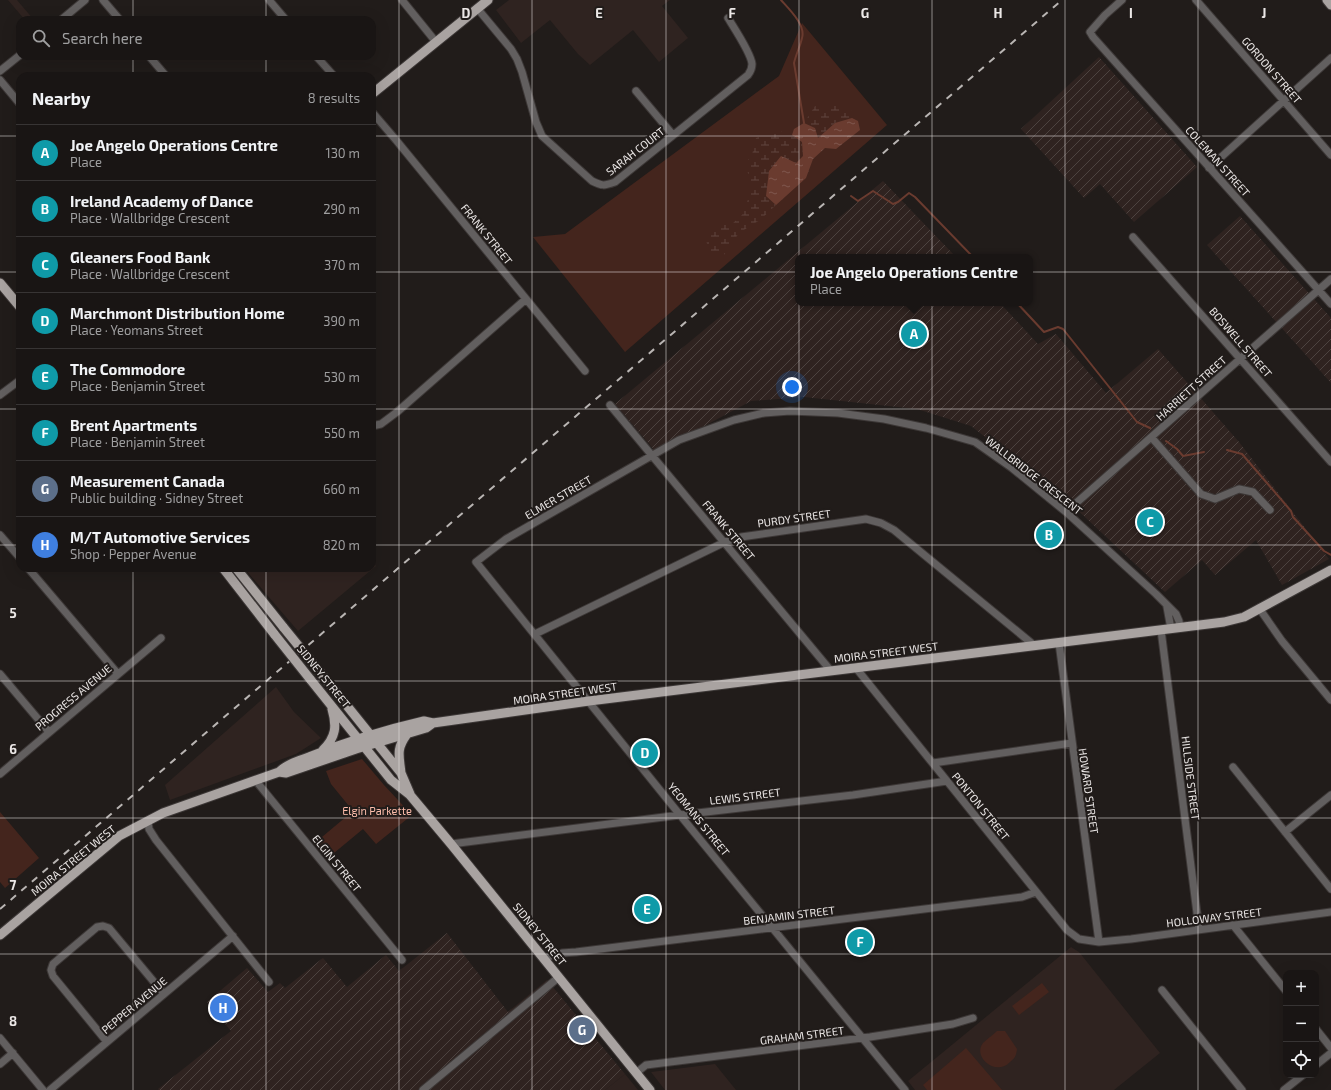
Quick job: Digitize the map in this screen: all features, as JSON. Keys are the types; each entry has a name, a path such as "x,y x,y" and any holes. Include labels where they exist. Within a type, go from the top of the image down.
{"main road":[{"path":"376,91 488,0"},
{"path":"1327,0 1331,4"},
{"path":"0,283 16,302"},
{"name":"MOIRA STREET WEST","path":"0,936 119,836 163,813 279,772 284,767 321,752 361,743 424,721 433,723 589,701 1236,620 1331,570"},
{"name":"SIDNEY STREET","path":"226,572 391,780 410,795 451,844 650,1090"},
{"name":"SIDNEY STREET","path":"239,572 401,773 410,795"},
{"path":"321,752 330,742 335,730 334,715 331,705"},
{"name":"MOIRA STREET WEST","path":"374,739 407,734 426,728 433,723"},
{"path":"401,773 399,750 400,743 407,734"},
{"name":"MOIRA STREET WEST","path":"279,772 286,773 361,743"}],"street":[{"path":"66,16 85,0"},
{"path":"103,0 117,16"},
{"path":"269,0 283,16"},
{"path":"402,0 436,42"},
{"name":"COLEMAN STREET","path":"1122,0 1105,15 1090,32 1331,304"},
{"name":"GORDON STREET","path":"1196,0 1331,155"},
{"name":"SARAH COURT","path":"477,8 511,49 517,59 536,122 542,136 592,181 599,185 605,186 615,182 748,75 751,70 752,62 728,18"},
{"path":"0,71 16,58"},
{"path":"1209,168 1331,58"},
{"path":"152,60 163,72"},
{"path":"320,60 330,72"},
{"path":"0,80 16,99"},
{"path":"636,91 673,135"},
{"name":"FRANK STREET","path":"376,117 585,371"},
{"name":"BOSWELL STREET","path":"1133,237 1331,462"},
{"name":"HARRIETT STREET","path":"1066,512 1117,466 1152,438 1331,279"},
{"path":"376,426 381,424 422,391 526,299"},
{"path":"0,395 16,383"},
{"name":"FRANK STREET","path":"610,405 831,671"},
{"name":"WALLBRIDGE CRESCENT","path":"653,455 679,440 734,420 764,413 790,411 838,413 884,419 926,428 975,442 1012,468 1066,512 1156,594 1167,605 1175,628"},
{"path":"1152,438 1201,494 1215,499 1239,489 1253,492 1270,510"},
{"name":"ELMER STREET","path":"476,562 506,539 653,455"},
{"name":"PURDY STREET","path":"535,634 725,542 742,536 866,519 881,523 894,530 1035,646"},
{"path":"0,535 16,553"},
{"name":"YEOMANS STREET","path":"476,562 680,815 905,1090"},
{"path":"31,572 118,674"},
{"path":"1259,608 1282,641 1331,700"},
{"name":"HILLSIDE STREET","path":"1160,630 1199,929"},
{"name":"PROGRESS AVENUE","path":"0,774 161,638"},
{"name":"HOWARD STREET","path":"1059,643 1099,942"},
{"name":"PONTON STREET","path":"856,668 1067,930 1079,939 1099,942"},
{"path":"0,674 50,732"},
{"path":"933,763 1072,743"},
{"path":"1233,767 1331,890"},
{"name":"ELGIN STREET","path":"256,780 402,960"},
{"name":"LEWIS STREET","path":"451,844 853,795 947,781"},
{"path":"1285,832 1331,795"},
{"path":"148,821 149,829 156,840 268,982"},
{"name":"BENJAMIN STREET","path":"544,958 562,953 1014,898 1036,892"},
{"name":"HOLLOWAY STREET","path":"1099,942 1331,912"},
{"path":"1234,925 1283,987"},
{"path":"107,1042 53,976 51,970 53,964 86,936 97,927 103,926 109,928 164,994"},
{"name":"PEPPER AVENUE","path":"50,1090 233,936"},
{"path":"423,1090 559,977"},
{"path":"1162,990 1242,1090"},
{"name":"GRAHAM STREET","path":"636,1073 646,1065 863,1038 953,1024 973,1018"},
{"path":"1319,1033 1331,1048"},
{"path":"0,1038 43,1090"},
{"path":"0,1064 13,1053"},
{"path":"1319,1063 1331,1053"},
{"path":"1284,1090 1299,1078"}],"shaded area":[{"path":"8,0 17,0 31,16 22,16"},
{"path":"509,0 670,0 662,6 688,38 659,62 633,30 590,65 578,54 550,20 521,43 496,10"},
{"path":"1099,57 1197,167 1134,222 1100,184 1084,198 1021,129"},
{"path":"883,181 953,254 795,254"},
{"path":"1240,216 1331,318 1331,383 1207,245"},
{"path":"795,254 795,306 1003,306 1038,344 1056,334 1106,393 1158,349 1239,442 1329,559 1282,585 1256,540 1215,575 1202,560 1165,592 1072,505 971,426 917,409 804,397 751,401 656,452 615,404"},
{"path":"247,572 369,572 298,631"},
{"path":"276,687 294,712 321,738 296,754 170,800 165,785"},
{"path":"447,933 508,1012 547,980 625,1074 605,1090 158,1089 231,1031 207,1002 247,968 268,992 280,983 285,988 323,958 347,987 386,955 399,971"},
{"path":"1071,947 1079,952 1160,1053 1114,1090 915,1090 908,1081"},
{"path":"715,1064 736,1090 665,1090 651,1072"},
{"path":"625,1074 638,1090 605,1090"}],"green space":[{"path":"802,23 887,125 625,352 533,237 565,234 779,76"},
{"path":"838,103 848,106 858,121 852,118 835,123 818,138 815,128 804,123 815,106 828,108"},
{"path":"776,130 792,135 802,142 803,156 766,196 776,205 760,220 739,233 724,255 711,259 706,240 716,225 732,224 742,215 750,194 750,177 744,165 752,155 756,138"},
{"name":"Elgin Parkette","path":"362,759 412,815 376,844 363,829 328,858 316,842 353,811 331,784 326,771"},
{"path":"0,812 39,858 5,888 0,882"},
{"path":"1042,983 1049,992 1019,1015 1012,1006"},
{"path":"997,1031 1005,1031 1017,1049 1016,1055 1013,1059 1004,1066 998,1067 992,1066 983,1059 980,1048 983,1043"},
{"path":"966,1048 1002,1090 927,1090 923,1085"}],"water":[{"path":"852,118 858,121 860,130 836,149 825,148 813,159 806,178 776,205 766,196 769,171 781,156 796,163 803,156 802,142 792,135 794,129 804,123 815,128 818,138 835,123"}],"waterway":[{"path":"781,0 796,18 802,28 803,33 794,63 804,123"},
{"path":"851,196 858,201 873,191 893,204 909,193 915,197 970,254"},
{"path":"1020,306 1044,332 1058,327 1063,329 1137,422 1150,428"},
{"path":"1166,441 1177,449 1183,456 1204,452"},
{"path":"1227,450 1242,454 1291,511 1293,517 1324,551 1331,555"}],"railway":[{"path":"0,909 1062,0"}],"place":[{"name":"Joe Angelo Operations Centre","path":"914,334"},
{"name":"Gleaners Food Bank","path":"1150,522"},
{"name":"Ireland Academy of Dance","path":"1049,535"},
{"name":"Marchmont Distribution Home","path":"645,753"},
{"name":"The Commodore","path":"647,909"},
{"name":"Brent Apartments","path":"860,942"},
{"name":"M/T Automotive Services","path":"223,1008"},
{"name":"Measurement Canada","path":"582,1030"}]}
